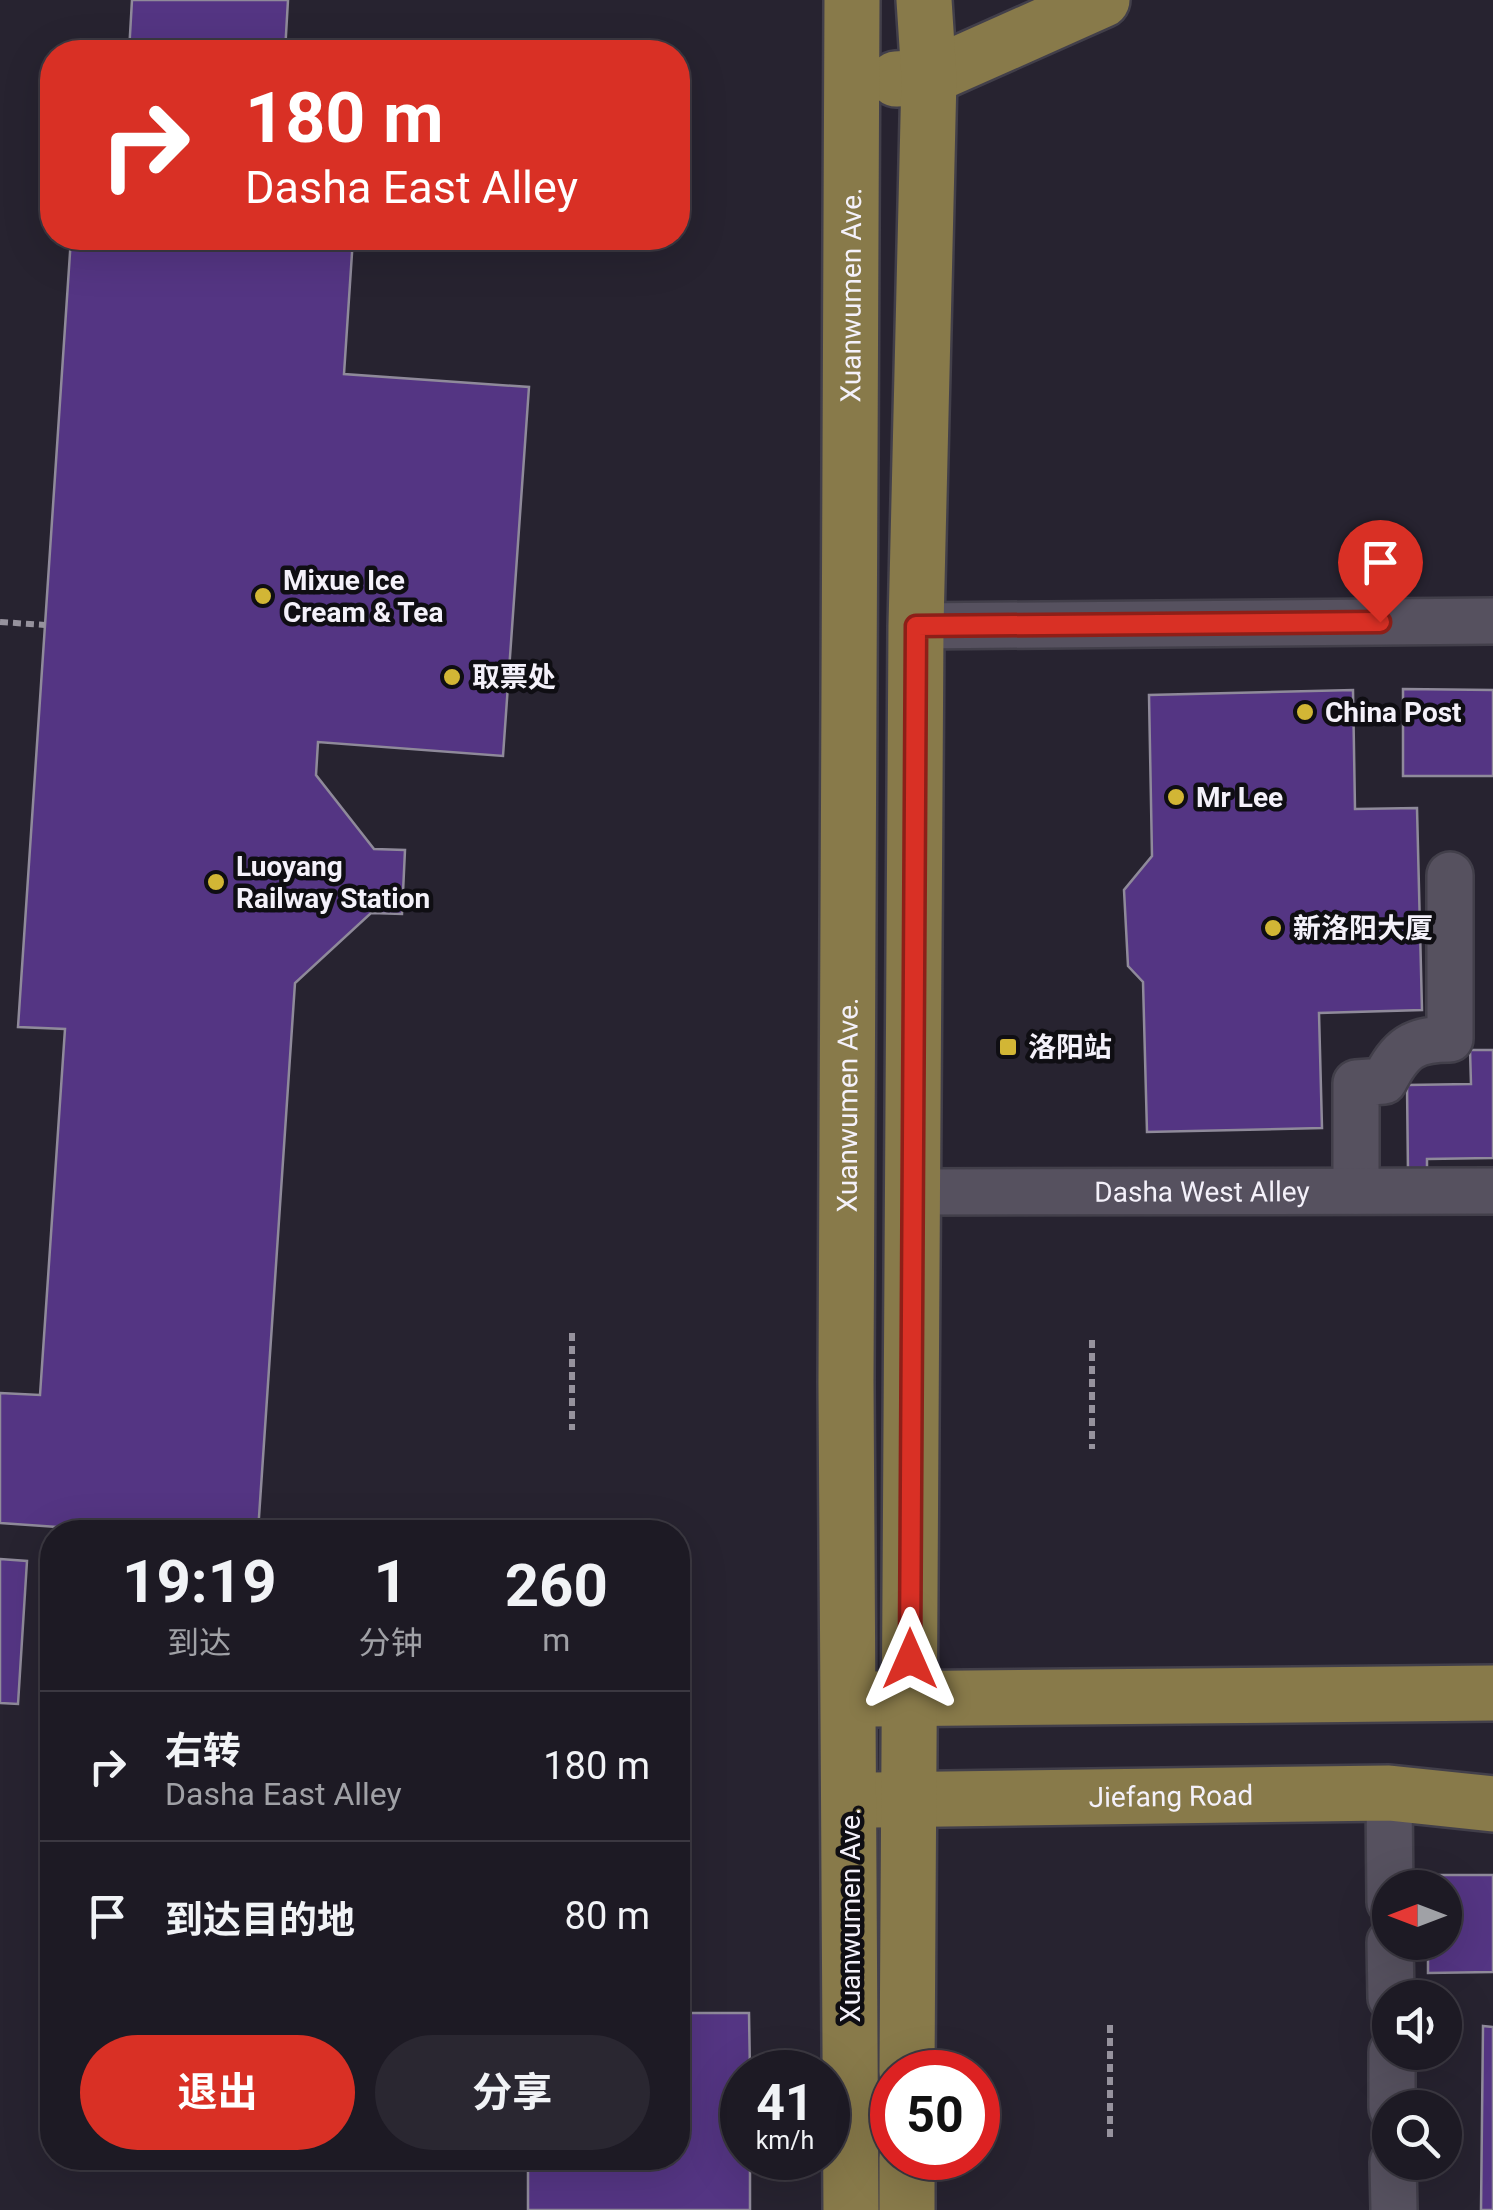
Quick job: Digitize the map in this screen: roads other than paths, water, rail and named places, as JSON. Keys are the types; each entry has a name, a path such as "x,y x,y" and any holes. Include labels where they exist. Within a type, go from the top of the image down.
{"main road":[{"name":"Xuanwumen Ave.","path":"852,0 846,1343 852,2210"},
{"name":"Xuanwumen Ave.","path":"907,2050 916,626 929,77 924,0"},
{"path":"853,82 929,77 1102,0"},
{"path":"849,1700 1493,1693"},
{"name":"Jiefang Road","path":"850,1800 1389,1792 1493,1804"},
{"path":"907,2180 907,2210"}],"lane":[{"path":"916,626 1493,621"},
{"path":"1356,1191 1356,1082 1384,1081 1395,1060 1420,1040 1450,1040 1450,875"},
{"name":"Dasha West Alley","path":"912,1192 1493,1191"},
{"path":"1389,1792 1390,1870"},
{"path":"1393,2180 1394,2210"}],"place":[{"name":"Mixue Ice Cream & Tea","path":"263,596"},
{"name":"取票处","path":"452,677"},
{"name":"China Post","path":"1305,712"},
{"name":"Mr Lee","path":"1176,797"},
{"name":"Luoyang Railway Station","path":"216,882"},
{"name":"新洛阳大厦","path":"1273,928"},
{"name":"洛阳站","path":"1008,1047"}]}
